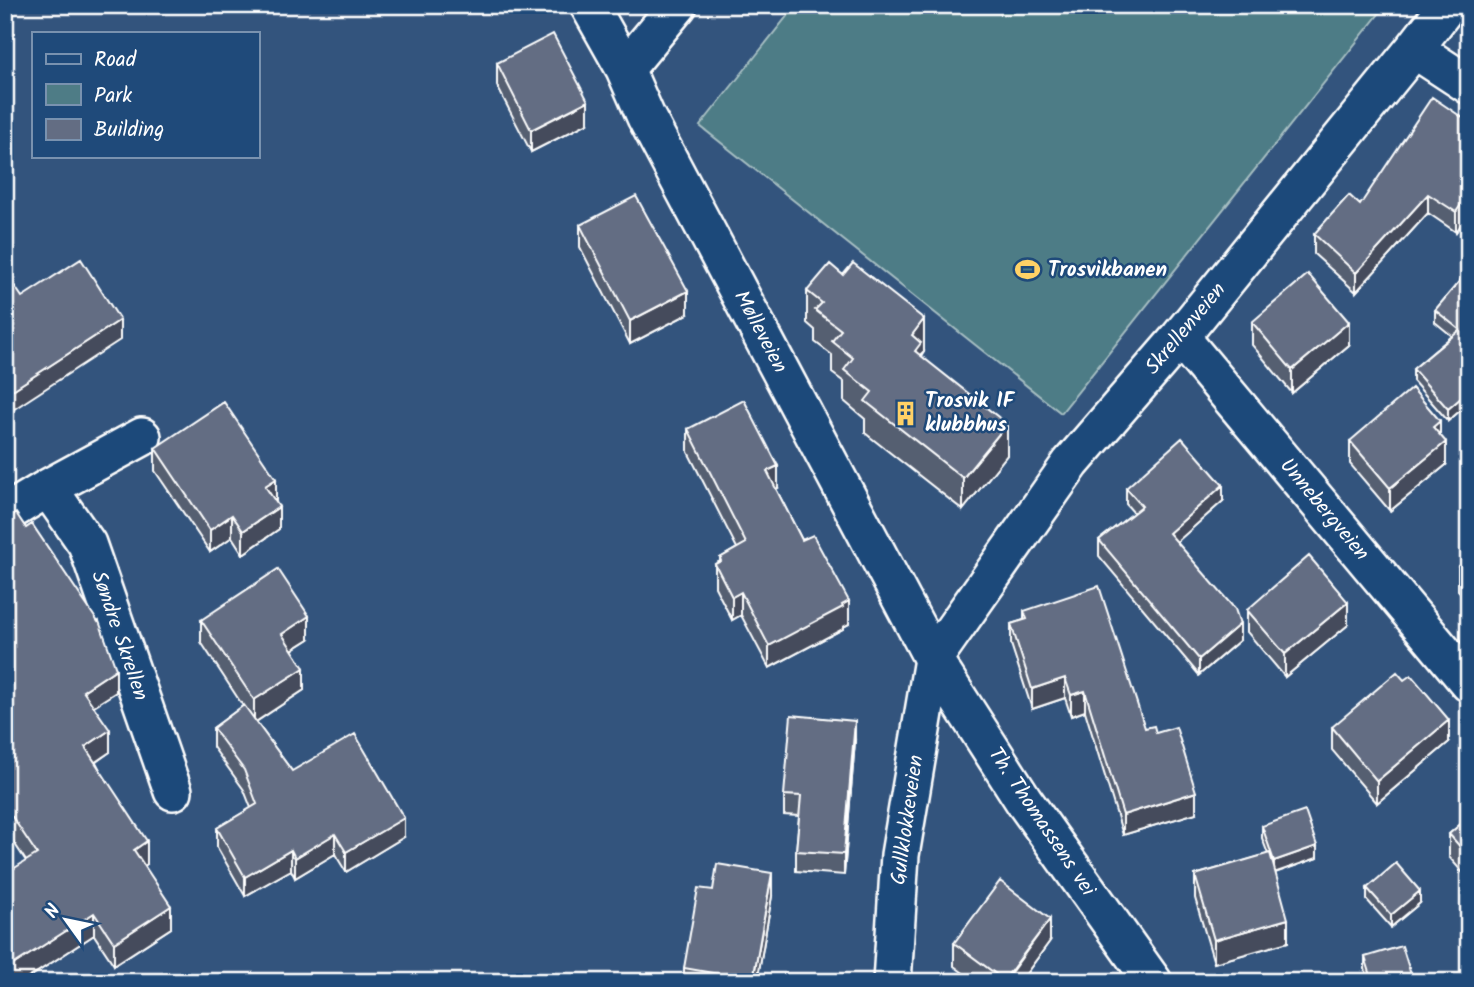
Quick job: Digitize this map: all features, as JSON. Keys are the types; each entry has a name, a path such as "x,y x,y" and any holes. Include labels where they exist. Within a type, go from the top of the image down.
{"street":[{"name":"Mølleveien","path":"589,5 933,659"},
{"path":"625,69 678,5"},
{"name":"Skrellenveien","path":"933,659 1071,463 1180,337 1448,5"},
{"path":"1414,49 1469,85"},
{"name":"Unnebergveien","path":"1180,337 1469,683"},
{"path":"5,514 142,437"},
{"name":"Søndre Skrellen","path":"48,488 86,544 173,791"},
{"name":"Gullklokkeveien","path":"891,982 900,855 933,659"},
{"name":"Th. Thomassens vei","path":"933,659 1024,801 1153,982"}],"green space":[{"name":"Trosvikbanen","path":"796,5 1386,5 1061,413 700,126"}],"building":[{"path":"553,34 588,101 531,130 497,63"},
{"path":"1432,97 1469,122 1469,193 1456,212 1428,194 1356,273 1314,234 1349,195 1360,205"},
{"path":"636,196 688,291 630,321 580,225"},
{"path":"81,259 120,320 5,395 5,272 22,297"},
{"name":"Trosvik IF klubbhus","path":"853,263 924,319 912,335 921,343 915,351 1007,424 963,478 865,401 872,392 844,370 853,358 832,341 841,330 815,310 822,303 807,291 830,264 843,275"},
{"path":"1469,270 1469,391 1448,409 1413,369 1460,330 1435,310"},
{"path":"1308,274 1349,322 1292,370 1252,322"},
{"path":"1412,388 1440,421 1433,427 1446,442 1390,488 1350,441"},
{"path":"744,400 778,466 767,471 802,540 813,535 849,601 842,605 843,607 769,646 741,592 732,597 715,564 721,561 720,558 746,543 688,429"},
{"path":"224,402 276,479 265,486 279,507 243,531 232,515 210,530 155,448"},
{"path":"1182,438 1223,485 1169,533 1235,609 1240,624 1199,659 1099,540 1142,506 1126,488"},
{"path":"16,513 26,528 32,524 99,621 116,669 83,691 110,730 85,747 147,841 134,850 171,906 114,943 94,913 5,970 5,874 37,854 5,806 5,520"},
{"path":"1309,556 1348,602 1285,654 1247,610"},
{"path":"1469,558 1469,580 1458,567"},
{"path":"278,569 309,616 282,634 304,668 254,700 201,620"},
{"path":"1099,586 1145,728 1154,726 1156,733 1176,727 1196,792 1123,815 1085,691 1071,695 1065,678 1032,689 1011,624 1027,619 1024,611"},
{"path":"1397,672 1404,680 1411,675 1449,720 1377,781 1332,727"},
{"path":"244,705 292,771 355,734 404,818 346,852 335,834 295,858 291,850 245,877 217,828 257,804 244,770 213,728"},
{"path":"791,715 855,721 844,854 796,851 801,796 784,795"},
{"path":"1305,811 1317,846 1274,861 1262,826"},
{"path":"1469,817 1469,857 1449,834"},
{"path":"1270,853 1288,919 1214,940 1195,875"},
{"path":"1396,863 1420,891 1391,915 1367,888"},
{"path":"717,864 772,873 753,980 684,968 698,888 713,890"},
{"path":"1000,881 1050,919 1004,980 954,943"},
{"path":"1402,946 1413,981 1373,982 1365,957"}],"place":[{"name":"Trosvikbanen","path":"1028,270"},
{"name":"Trosvik IF klubbhus","path":"905,413"}]}
